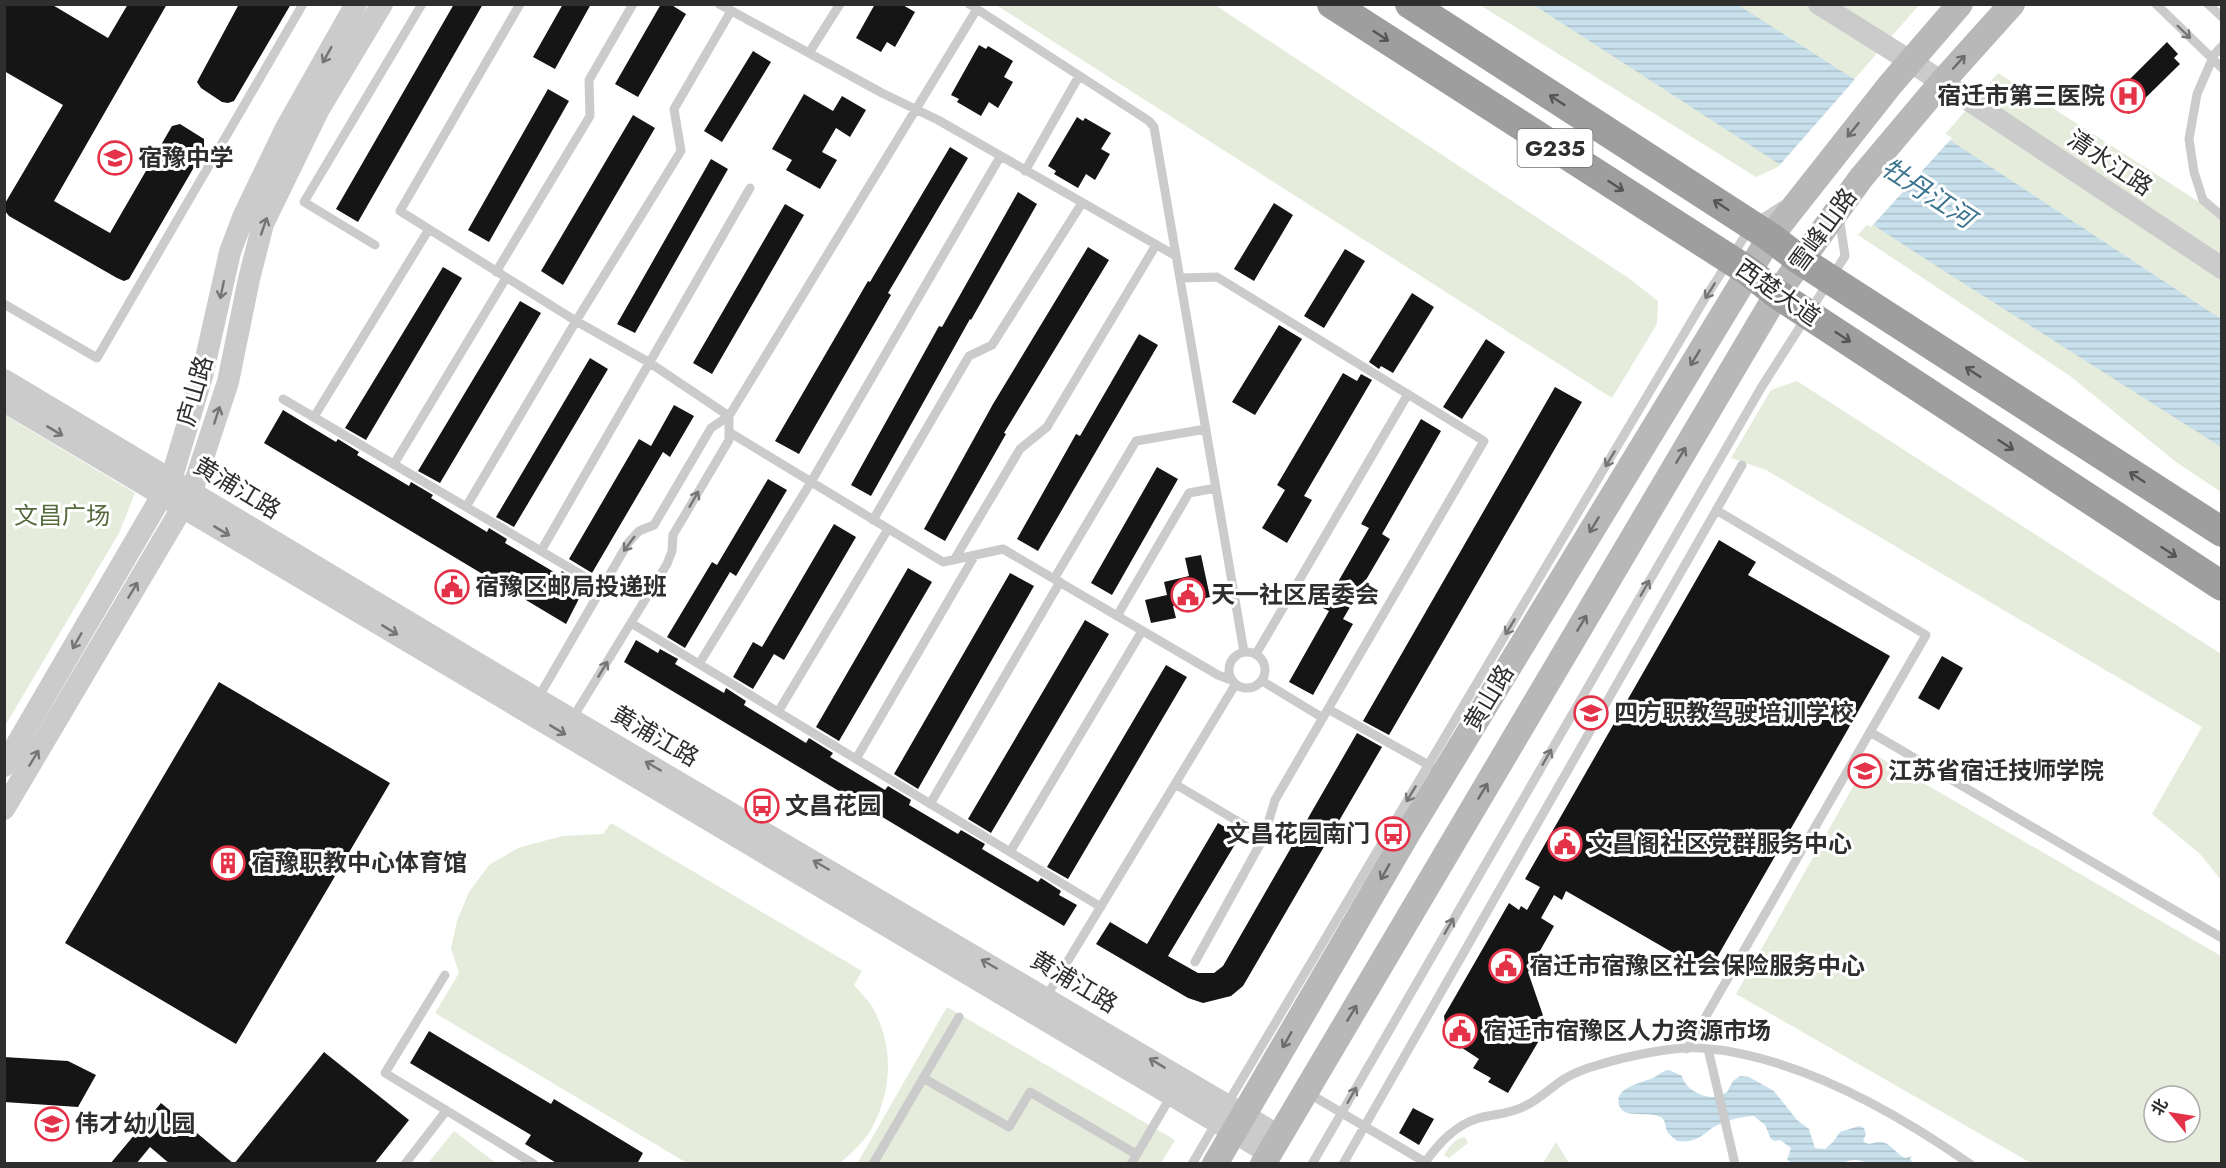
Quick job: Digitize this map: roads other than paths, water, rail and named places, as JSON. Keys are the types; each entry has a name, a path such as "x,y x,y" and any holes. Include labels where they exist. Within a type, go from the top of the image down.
{"highway":[{"name":"西楚大道","path":"1332,4 1739,265 1777,294 2222,586"},
{"name":"西楚大道","path":"1410,4 1761,231"},
{"name":"G235","path":"1761,231 1800,260"},
{"name":"西楚大道","path":"1800,260 2222,532"}],"main road":[{"name":"雪峰山路","path":"1761,231 1805,190 1890,85 1960,4"},
{"name":"雪峰山路","path":"1777,294 1838,208 1941,82 2012,4"},
{"name":"黄山路","path":"1215,1164 1230,1118 1436,769 1761,231"},
{"name":"黄山路","path":"1271,1151 1777,294"}],"street":[{"name":"庐山路","path":"4,766 166,487 202,376 231,252 244,215 285,130 356,4"},
{"name":"庐山路","path":"4,809 187,499 228,382 263,224 319,109 382,4"},
{"name":"清水江路","path":"1819,4 1910,61 2222,268"},
{"name":"黄浦江路","path":"4,380 166,487"},
{"name":"黄浦江路","path":"4,401 166,487 573,719 1046,997 1177,1086"},
{"name":"黄浦江路","path":"187,499 1177,1086 1230,1118 1271,1151"}],"lane":[{"path":"4,304 97,358 303,4"},
{"path":"375,245 304,202 422,4"},
{"path":"519,4 400,211 576,321 650,363 729,417"},
{"path":"496,272 590,116 589,80 633,4"},
{"path":"719,4 916,111 938,120 1176,256"},
{"path":"809,53 840,4"},
{"path":"2156,4 2222,68"},
{"path":"2208,4 2222,17"},
{"path":"537,699 628,543 639,531 654,525 711,428 729,417 916,111 973,7 1149,121 1154,127 1244,652"},
{"path":"466,507 576,321 681,151 674,109 731,11"},
{"path":"2222,46 2212,59 2197,94 2189,139 2194,172 2203,200 2222,216"},
{"path":"1025,171 1079,76"},
{"path":"699,664 811,482 1000,157"},
{"path":"541,550 750,188"},
{"path":"873,520 969,356 993,345 1082,203"},
{"path":"1312,1164 1761,388 1845,256 1838,208"},
{"path":"314,417 429,229"},
{"path":"954,560 1020,449 1047,427 1156,245"},
{"path":"1180,278 1217,277 1484,441 1275,800 1264,837 1195,962"},
{"path":"394,464 506,278"},
{"path":"1256,654 1408,394"},
{"path":"283,399 602,587"},
{"path":"573,719 667,564 672,551 673,535 729,440 729,417"},
{"path":"930,804 1136,441 1206,429"},
{"path":"729,432 943,562 1003,549 1218,675 1247,689 1262,681 1266,669 1261,658 1256,654 1244,652 1238,654 1230,662 1229,674 1233,682"},
{"path":"1343,1164 1742,465"},
{"path":"1117,616 1189,493 1216,488"},
{"path":"1687,1049 1926,634 1716,510"},
{"path":"778,712 888,529"},
{"path":"856,759 975,555"},
{"path":"631,623 1101,907"},
{"path":"1010,852 1142,630"},
{"path":"1262,681 1436,769"},
{"path":"1046,997 1175,784 1233,682"},
{"path":"1870,732 2222,938"},
{"path":"1175,784 1264,837"},
{"path":"445,975 385,1073 534,1164"},
{"path":"873,1164 959,1017"},
{"path":"1306,1092 1425,1162 1439,1144 1457,1127 1478,1118 1521,1108 1536,1101 1564,1079 1596,1065 1642,1054 1708,1049 1733,1052 1788,1066 1859,1098 1926,1133 1970,1164"},
{"path":"1708,1049 1735,1164"},
{"path":"923,1078 1009,1127 1030,1092 1136,1154"},
{"path":"1131,1164 1177,1086"},
{"path":"405,1164 446,1111"},
{"path":"1192,1164 1230,1118"}],"water":[{"name":"牡丹江河","path":"1534,5 1738,5 1968,152 2221,319 2221,447 1941,269"},
{"path":"1669,1070 1682,1076 1686,1084 1694,1091 1708,1097 1727,1092 1733,1081 1740,1076 1749,1077 1774,1091 1797,1120 1809,1129 1815,1148 1825,1149 1840,1132 1859,1126 1864,1128 1866,1134 1863,1141 1865,1143 1885,1143 1905,1158 1912,1156 1910,1159 1913,1163 1866,1163 1855,1160 1826,1164 1792,1163 1787,1160 1791,1148 1780,1140 1771,1139 1765,1125 1754,1116 1722,1123 1692,1140 1677,1141 1668,1132 1662,1118 1651,1114 1626,1113 1619,1105 1621,1094 1625,1090"}],"place":[{"name":"宿迁市第三医院","path":"2128,96"},
{"name":"宿豫中学","path":"115,158"},
{"name":"宿豫区邮局投递班","path":"452,587"},
{"name":"天一社区居委会","path":"1188,595"},
{"name":"四方职教驾驶培训学校","path":"1591,713"},
{"name":"江苏省宿迁技师学院","path":"1865,771"},
{"name":"文昌花园","path":"762,806"},
{"name":"文昌花园南门","path":"1393,834"},
{"name":"文昌阁社区党群服务中心","path":"1565,844"},
{"name":"宿豫职教中心体育馆","path":"228,863"},
{"name":"宿迁市宿豫区社会保险服务中心","path":"1506,966"},
{"name":"宿迁市宿豫区人力资源市场","path":"1460,1031"},
{"name":"伟才幼儿园","path":"52,1124"}],"park label":[{"name":"文昌广场","path":"62,516"}]}
